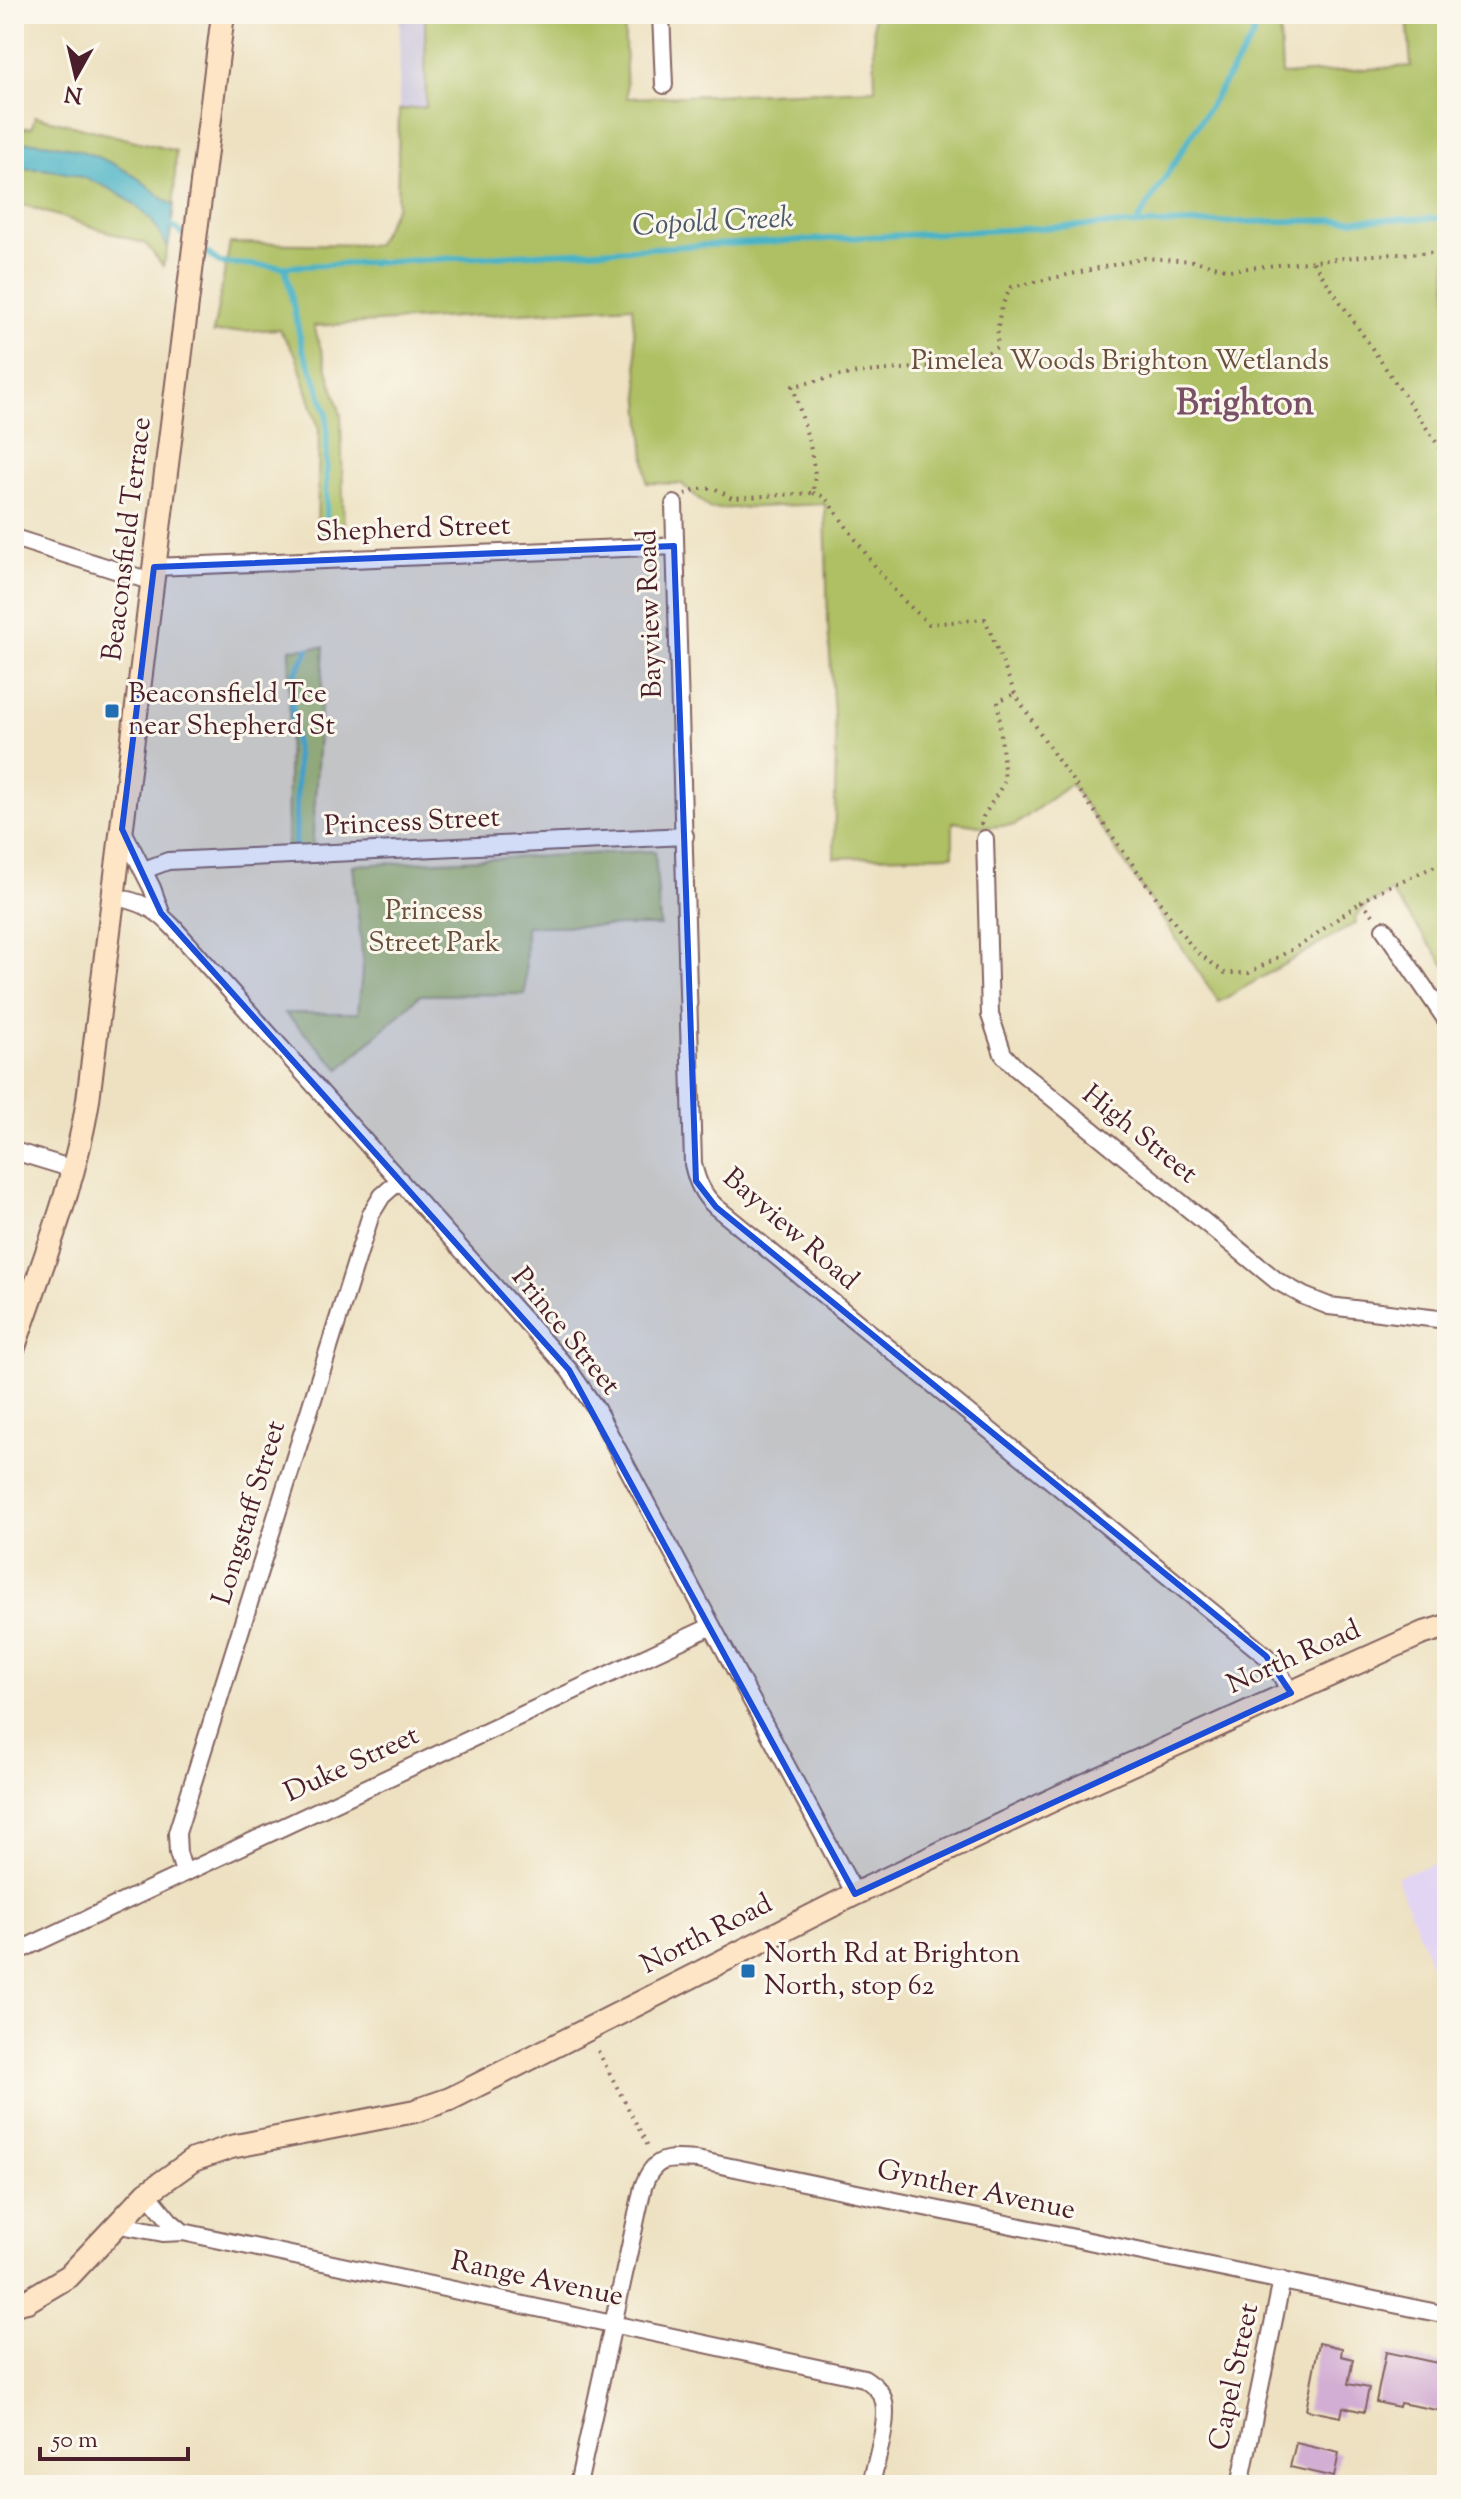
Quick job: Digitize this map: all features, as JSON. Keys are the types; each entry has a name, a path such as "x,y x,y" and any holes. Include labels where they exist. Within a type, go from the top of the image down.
{"street":[{"name":"Beaconsfield Terrace","path":"14,1347 83,1136 223,14"},
{"path":"661,14 664,85"},
{"name":"Bayview Road","path":"674,504 693,1164 696,1181 705,1196 1266,1656 1291,1693"},
{"name":"Shepherd Street","path":"14,538 154,574 674,546"},
{"name":"Prince Street","path":"122,829 144,870 161,913 545,1341 596,1409 855,1894"},
{"name":"Princess Street","path":"144,870 168,861 685,836"},
{"name":"High Street","path":"985,839 990,1015 1003,1054 1016,1068 1277,1281 1329,1306 1447,1320"},
{"name":"Prince Street","path":"114,897 133,900 161,913"},
{"path":"1384,929 1447,1021"},
{"path":"14,1151 73,1169"},
{"name":"Longstaff Street","path":"184,1872 178,1853 177,1833 371,1214 382,1196 400,1180"},
{"name":"Duke Street","path":"14,1953 712,1626"},
{"name":"North Road","path":"14,2304 27,2301 69,2276 147,2193 178,2169 211,2152 415,2111 450,2099 855,1894 1063,1795 1421,1634 1447,1626"},
{"name":"Gynther Avenue","path":"657,2163 669,2159 697,2160 1447,2315"},
{"path":"578,2485 643,2187 649,2171 657,2163"},
{"path":"147,2193 183,2232"},
{"name":"Range Avenue","path":"115,2224 163,2233 183,2232 864,2378 877,2387 884,2402 884,2420 871,2485"},
{"name":"Capel Street","path":"1240,2485 1282,2280"}],"path":[{"path":"813,493 815,474 810,445 793,386 864,372 983,357 997,347 998,316 1012,287 1145,258 1195,261 1229,270 1447,252"},
{"path":"1312,261 1447,458"},
{"path":"674,504 684,495 699,489 714,488 732,498 813,493 825,497 877,569 901,598 929,624 985,619 1015,694 1057,759 1194,950 1225,973 1249,973 1304,943 1377,891 1424,873 1447,859"},
{"path":"985,839 981,829 983,817 1005,781 998,701 1015,694"},
{"path":"1362,901 1384,929"},
{"path":"598,2051 657,2163"}],"highlighted area":[{"path":"674,546 696,1181 716,1207 1266,1656 1291,1693 855,1894 569,1370 161,913 122,829 154,567"}],"shaded area":[{"path":"400,14 425,14 426,107 399,110"},
{"path":"1447,1860 1447,2006 1396,1876"}],"green space":[{"name":"Pimelea Woods Brighton Wetlands","path":"425,14 624,14 627,98 875,89 873,14 1279,14 1282,75 1411,66 1407,14 1447,14 1447,968 1391,892 1366,906 1355,917 1356,923 1219,1002 1071,784 1015,825 987,827 953,822 953,855 834,858 836,745 828,626 825,504 710,509 682,484 647,483 632,306 314,326 341,415 344,535 317,535 319,430 296,355 279,329 213,333 230,243 376,245 397,205 399,110 426,107"},
{"path":"35,116 176,151 172,224 163,266 146,244 14,202 14,130 32,127"},
{"path":"324,647 312,852 287,853 290,649"},
{"name":"Princess Street Park","path":"655,851 660,926 526,926 525,994 420,995 340,1069 285,1013 358,1013 363,962 353,865"}],"water":[{"path":"14,142 47,143 79,150 110,162 139,179 174,205 168,248 152,221 107,187 52,170 14,169"}],"building":[{"path":"1319,2343 1342,2348 1341,2356 1353,2359 1348,2384 1369,2388 1364,2412 1343,2407 1341,2417 1306,2410"},
{"path":"1386,2352 1447,2365 1447,2412 1376,2402"},
{"path":"1296,2443 1339,2453 1334,2477 1290,2467"}],"waterway":[{"path":"1136,224 1253,37 1254,14"},
{"name":"Copold Creek","path":"201,248 220,263 285,267 1098,225 1447,218"},
{"name":"Copold Creek","path":"166,221 189,239"},
{"path":"285,267 303,351 327,414 326,538"},
{"path":"295,850 297,767 292,702 295,674 308,650"}],"place":[{"name":"Beaconsfield Tce near Shepherd St","path":"112,711"},
{"name":"North Rd at Brighton North, stop 62","path":"748,1971"}],"district":[{"name":"Brighton","path":"1245,405"}]}
